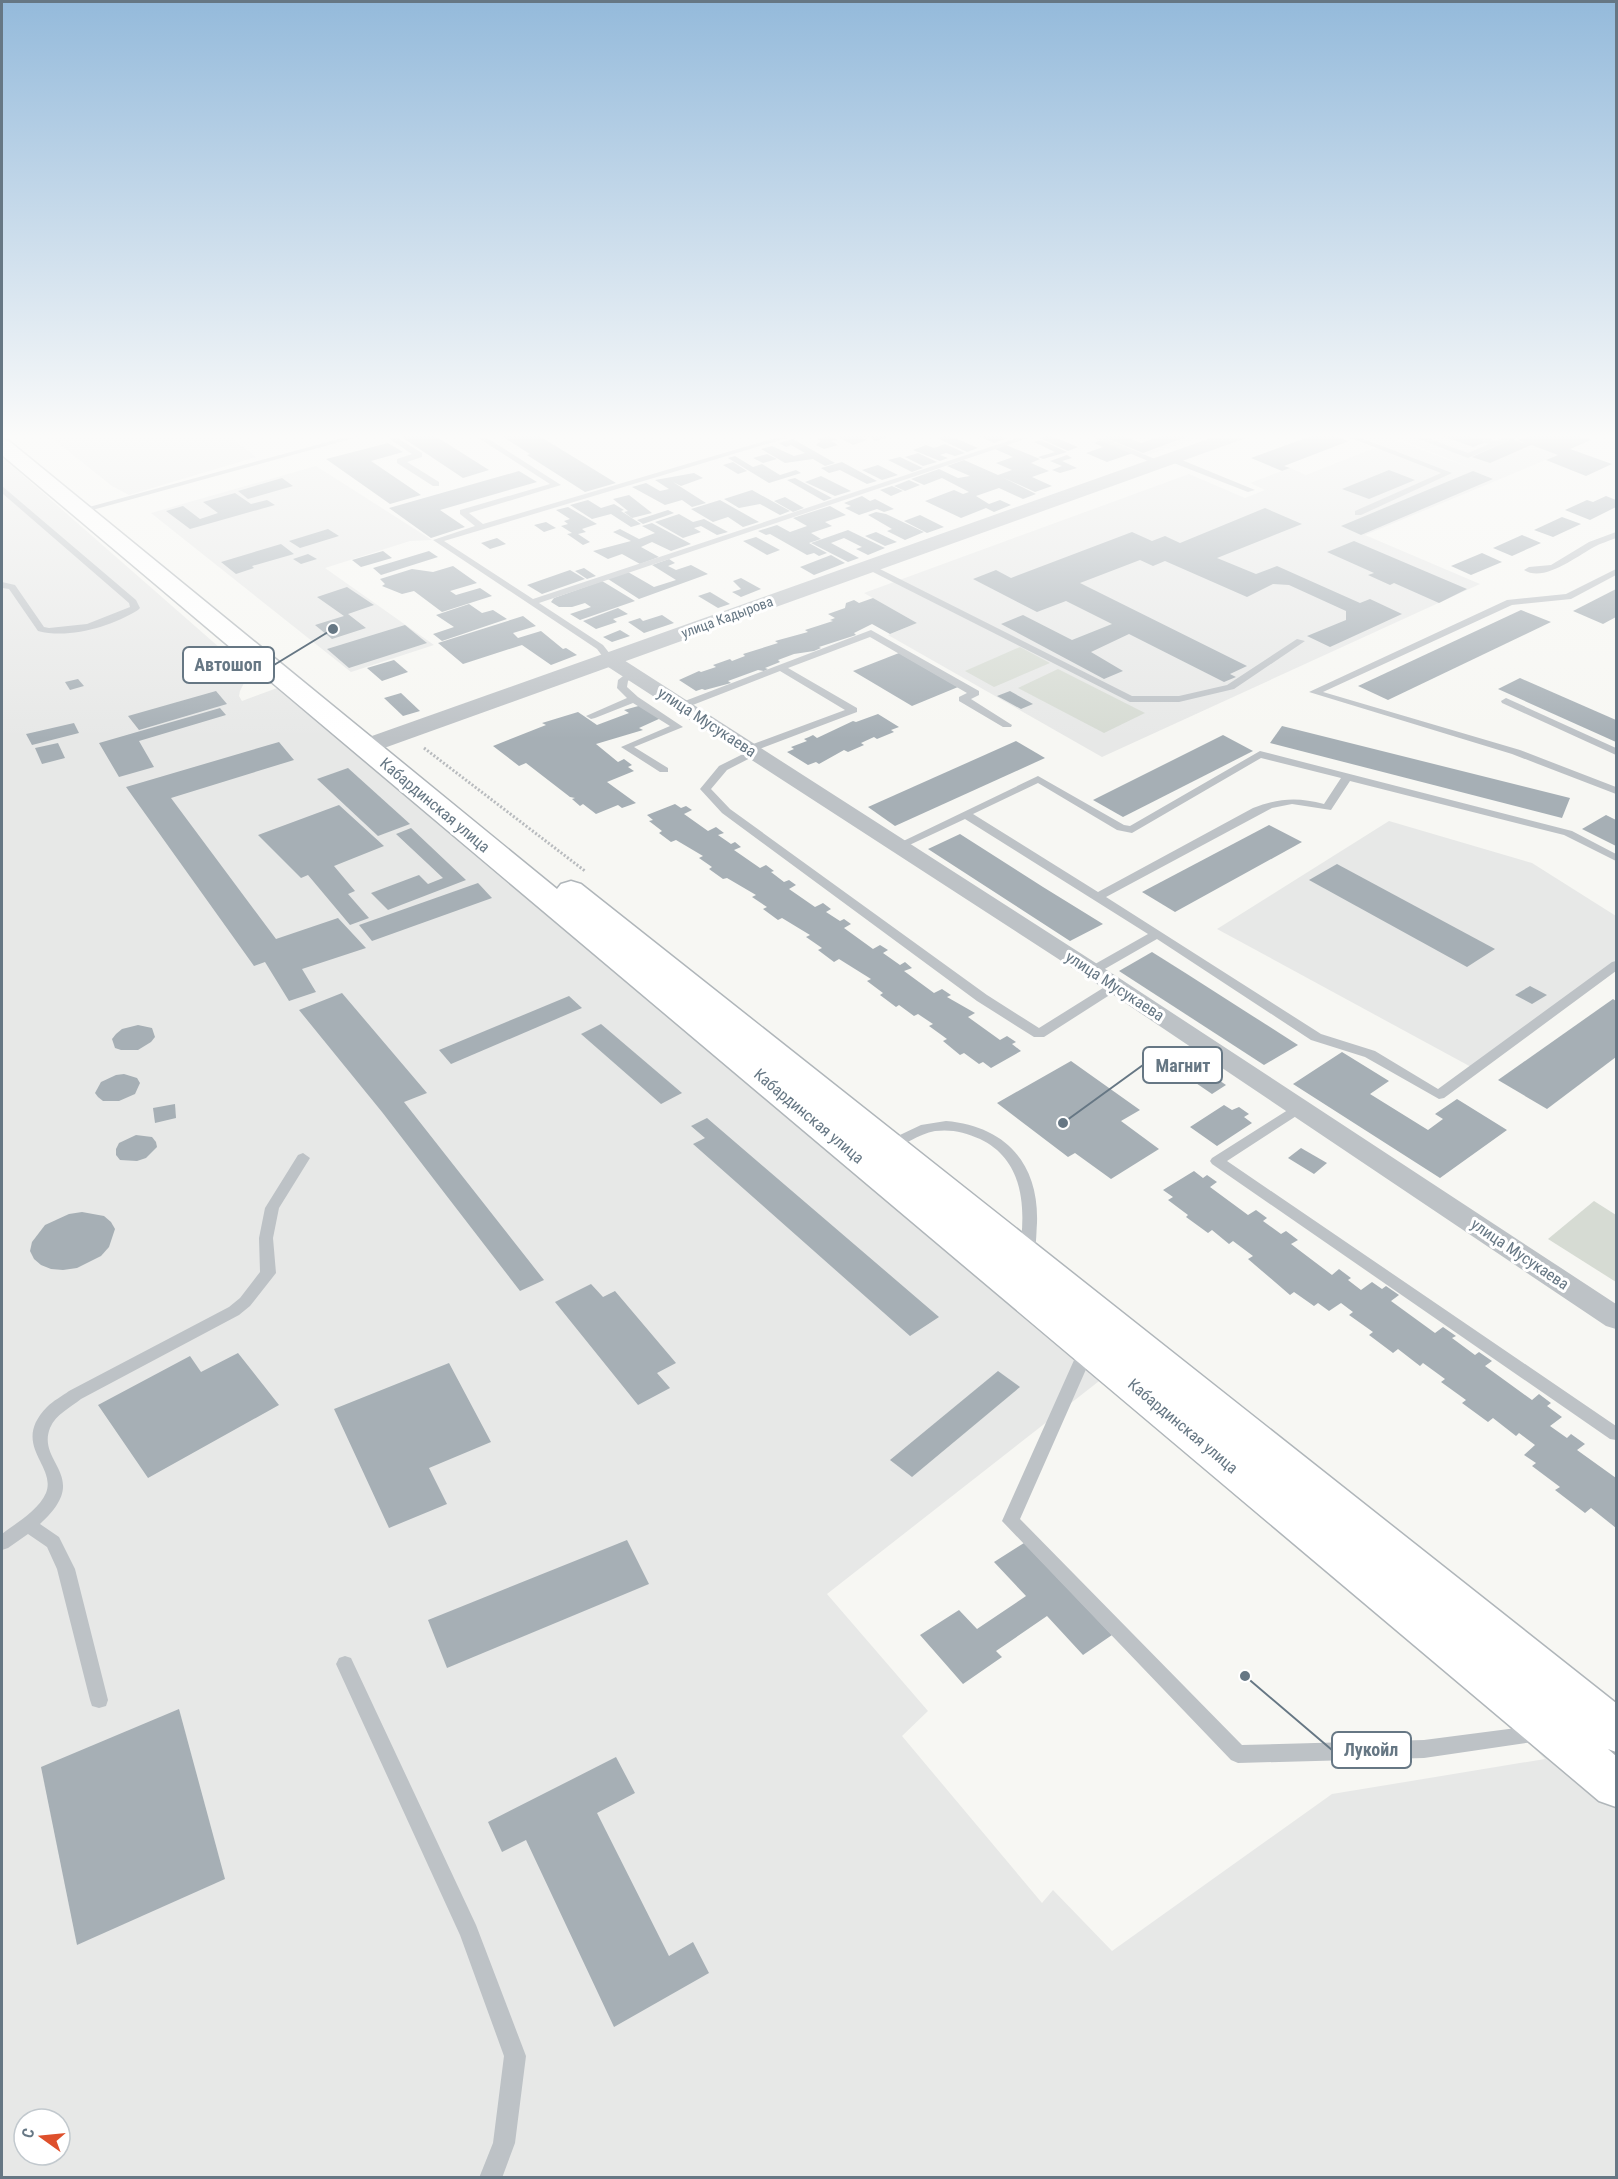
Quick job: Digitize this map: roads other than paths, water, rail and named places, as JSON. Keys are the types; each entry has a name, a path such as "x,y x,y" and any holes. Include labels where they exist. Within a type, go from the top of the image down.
{"main road":[{"name":"Кабардинская улица","path":"124,536 375,743 1088,1347 1617,1785"},
{"name":"Кабардинская улица","path":"375,743 888,1146 1617,1731"}],"street":[{"name":"улица Кадырова","path":"375,743 952,536"},
{"name":"улица Мусукаева","path":"609,659 1115,986 1617,1318"}],"lane":[{"path":"2,585 12,586 41,629 46,632 60,632 119,617 135,608 133,602 56,536"},
{"path":"452,536 437,540 600,647 609,659"},
{"path":"533,602 732,536"},
{"path":"1529,570 1553,568 1592,544 1615,536"},
{"path":"868,566 1130,699 1179,699 1230,687 1300,641"},
{"path":"1617,572 1568,597 1510,602 1314,692 1516,752 1617,791"},
{"path":"681,706 871,633 975,693 963,699 1007,725"},
{"path":"781,668 853,710 751,751 723,768 705,789 726,811 982,998 1039,1034 1115,986"},
{"path":"631,673 623,680 622,688 634,699 678,727 626,747 664,770"},
{"path":"591,716 634,699"},
{"path":"1506,701 1617,752"},
{"path":"898,846 1038,779 1121,828 1132,830 1260,754 1568,833 1617,858"},
{"path":"1098,897 1257,810 1280,800 1295,800 1327,808 1348,776"},
{"path":"965,814 1316,1037 1370,1054 1439,1095 1617,965"},
{"path":"1092,971 1157,934"},
{"path":"1299,1108 1217,1161 1617,1434"},
{"path":"888,1146 930,1128 949,1126 978,1130 1014,1159 1026,1182 1031,1228 1026,1256"},
{"path":"2,1543 40,1513 54,1495 56,1479 39,1444 41,1430 52,1413 75,1395 234,1311 245,1302 268,1273 266,1238 272,1208 303,1158"},
{"path":"1088,1347 1011,1521 1239,1754 1424,1749 1552,1732"},
{"path":"27,1524 52,1542 66,1569 99,1700"},
{"path":"345,1664 469,1932 515,2056 504,2143 490,2178"}],"place":[{"name":"Автошоп","path":"333,629"},
{"name":"Магнит","path":"1063,1123"},
{"name":"Лукойл","path":"1245,1676"}]}
